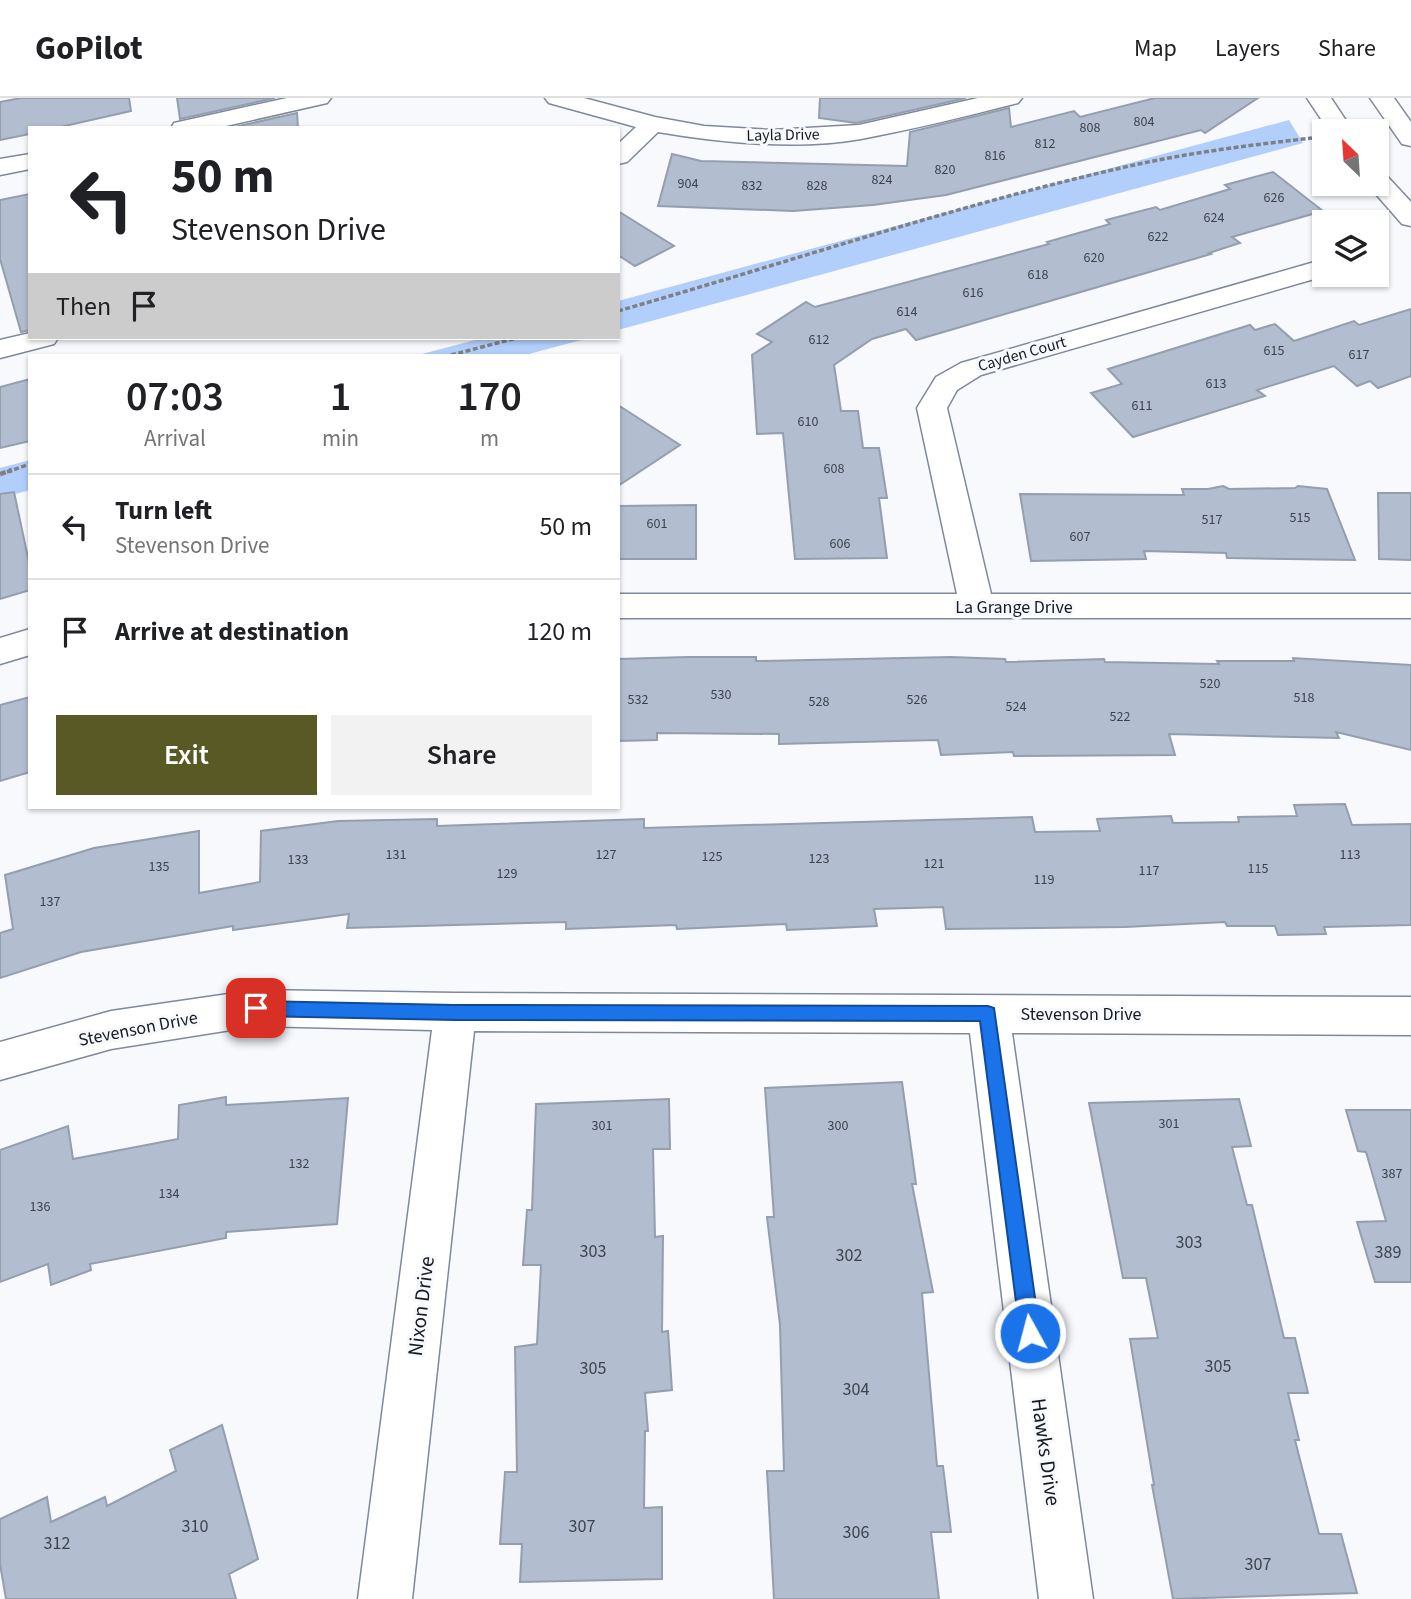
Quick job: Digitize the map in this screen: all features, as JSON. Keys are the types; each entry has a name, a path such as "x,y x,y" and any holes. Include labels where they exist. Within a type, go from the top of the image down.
{"street":[{"path":"192,126 319,98"},
{"name":"Layla Drive","path":"557,98 653,124 704,133 772,138 859,132 1010,98"},
{"path":"1319,98 1333,119"},
{"path":"1382,98 1411,139"},
{"path":"620,155 653,124"},
{"path":"0,167 28,161"},
{"path":"1390,195 1411,218"},
{"name":"Cayden Court","path":"977,607 932,408 937,392 951,378 971,369 1312,271"},
{"path":"0,349 36,340"},
{"name":"La Grange Drive","path":"620,606 1411,606"},
{"path":"0,650 28,643"},
{"name":"Stevenson Drive","path":"0,1061 111,1030 256,1008 455,1012 1411,1016"},
{"name":"Nixon Drive","path":"385,1599 455,1012"},
{"name":"Hawks Drive","path":"988,1013 1066,1599"}],"path":[{"path":"620,310 1059,184 1214,148 1312,138"},
{"path":"455,354 509,340"},
{"path":"0,474 28,465"}],"shaded area":[{"path":"1289,120 1303,143 620,329 620,300"},
{"path":"475,340 581,340 529,354 422,354"},
{"path":"28,461 28,491 0,498 0,468"}],"building":[{"path":"21,98 129,98 131,111 65,126 28,126 28,134 0,140 0,102"},
{"path":"177,98 275,98 180,119"},
{"path":"820,98 966,98 856,123 819,118"},
{"path":"1155,98 1258,98 1205,133 1201,130 946,195 873,205 793,211 658,206 672,154 701,161 907,166 910,132 1009,108 1011,127 1074,111 1080,117"},
{"path":"297,113 298,126 239,126"},
{"path":"1273,172 1322,210 1312,210 1312,214 1232,237 1240,243 1209,253 1211,254 916,340 906,329 872,339 834,365 841,411 858,411 863,448 879,448 887,498 879,498 887,558 795,559 783,433 757,434 752,355 772,342 757,334 806,302 815,307 1049,244 1047,242 1110,224 1106,220 1156,207 1160,210 1230,189 1225,185"},
{"path":"28,194 28,330 21,332 0,259 0,200"},
{"path":"620,212 674,246 635,266 620,256"},
{"path":"1411,309 1411,376 1378,388 1370,381 1357,386 1334,366 1257,390 1265,396 1133,437 1091,393 1122,384 1108,369 1250,325 1255,330 1275,324 1294,341 1354,321 1359,325"},
{"path":"28,380 28,441 0,448 0,387"},
{"path":"620,406 680,445 620,485"},
{"path":"1223,486 1229,489 1298,486 1327,489 1355,560 1227,558 1226,553 1144,551 1146,559 1031,561 1020,494 1184,495 1182,489"},
{"path":"14,492 28,558 28,591 0,599 0,494"},
{"path":"1378,493 1411,493 1411,560 1379,559"},
{"path":"696,505 696,559 620,559 620,506"},
{"path":"756,657 756,661 951,657 1005,659 1006,662 1104,659 1105,662 1219,664 1217,661 1294,661 1293,658 1411,665 1411,750 1336,732 1339,738 1169,734 1175,755 1014,756 1013,752 941,755 938,740 779,744 779,734 657,733 657,740 620,741 620,659"},
{"path":"28,698 28,773 0,781 0,705"},
{"path":"1345,804 1352,825 1411,824 1411,925 1324,927 1326,934 1278,935 1275,926 1227,926 1225,922 1125,927 946,929 943,907 874,909 877,926 787,930 786,924 677,929 676,925 566,929 566,922 347,928 349,914 233,930 233,926 81,952 0,978 0,933 13,929 5,875 94,848 199,831 199,893 260,882 261,831 338,821 437,819 437,826 644,819 644,828 1032,817 1035,832 1100,831 1097,819 1171,816 1173,823 1239,822 1238,817 1297,816 1294,805"},
{"path":"902,1082 916,1184 912,1184 933,1292 922,1293 937,1466 943,1466 951,1532 931,1532 939,1599 774,1599 767,1471 784,1471 780,1325 767,1217 774,1217 765,1088"},
{"path":"226,1097 226,1105 348,1098 337,1224 226,1232 226,1238 90,1264 91,1270 51,1285 48,1264 0,1282 0,1150 68,1126 73,1159 178,1139 179,1105"},
{"path":"669,1099 670,1149 653,1149 655,1237 663,1236 662,1332 668,1331 672,1390 645,1393 648,1431 645,1431 644,1508 662,1507 662,1579 520,1582 522,1544 500,1544 505,1472 517,1472 515,1347 537,1344 541,1265 523,1265 527,1210 532,1210 536,1104"},
{"path":"1239,1099 1251,1146 1232,1147 1247,1205 1252,1205 1284,1338 1295,1338 1308,1393 1288,1393 1299,1440 1295,1440 1319,1534 1341,1534 1357,1593 1173,1599 1152,1485 1130,1339 1158,1338 1146,1278 1123,1278 1089,1103"},
{"path":"1346,1110 1411,1110 1411,1282 1375,1282 1357,1222 1386,1221 1366,1152 1358,1151"},
{"path":"222,1425 258,1559 229,1574 236,1599 6,1599 0,1564 0,1519 47,1497 51,1522 105,1497 107,1506 176,1471 170,1450"}],"route":[{"path":"256,1008 455,1012 988,1013 1030,1333"}]}
